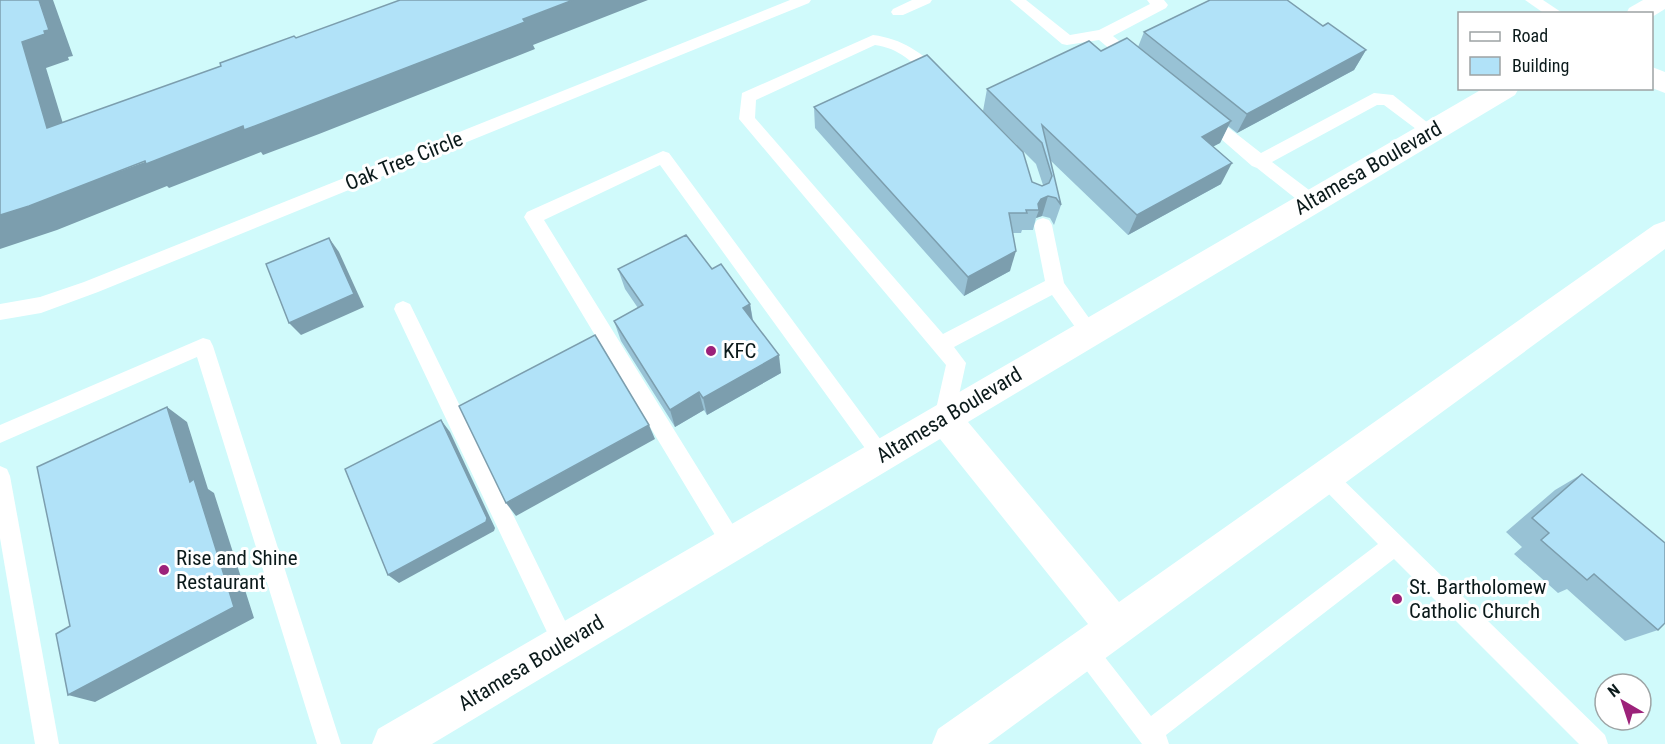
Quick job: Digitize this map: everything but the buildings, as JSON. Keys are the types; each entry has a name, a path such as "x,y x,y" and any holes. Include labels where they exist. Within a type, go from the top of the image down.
{"main road":[{"path":"1641,12 1661,0"},
{"name":"Altamesa Boulevard","path":"393,744 1502,90"},
{"path":"953,744 1665,233"},
{"path":"944,418 1116,628"}],"lane":[{"name":"Oak Tree Circle","path":"0,312 41,305 91,287 804,0"},
{"path":"898,12 925,0"},
{"path":"1017,0 1066,40 1102,35 1161,5 1154,0"},
{"path":"1532,0 1553,12"},
{"path":"1102,35 1148,72"},
{"path":"944,84 910,51 891,41 873,40 748,97 747,119 956,363 944,418"},
{"path":"1258,162 1374,99 1387,99 1430,131"},
{"path":"1194,110 1311,201"},
{"path":"732,543 533,217 663,157 882,455"},
{"path":"1043,225 1055,285 1090,332"},
{"path":"940,345 1055,285"},
{"path":"403,309 564,643"},
{"path":"0,434 203,346 329,744"},
{"path":"0,476 47,744"},
{"path":"1326,477 1596,744"},
{"path":"1085,650 1153,738 1394,545"}],"place":[{"name":"KFC","path":"711,351"},
{"name":"Rise and Shine Restaurant","path":"164,570"},
{"name":"St. Bartholomew Catholic Church","path":"1397,599"}]}
